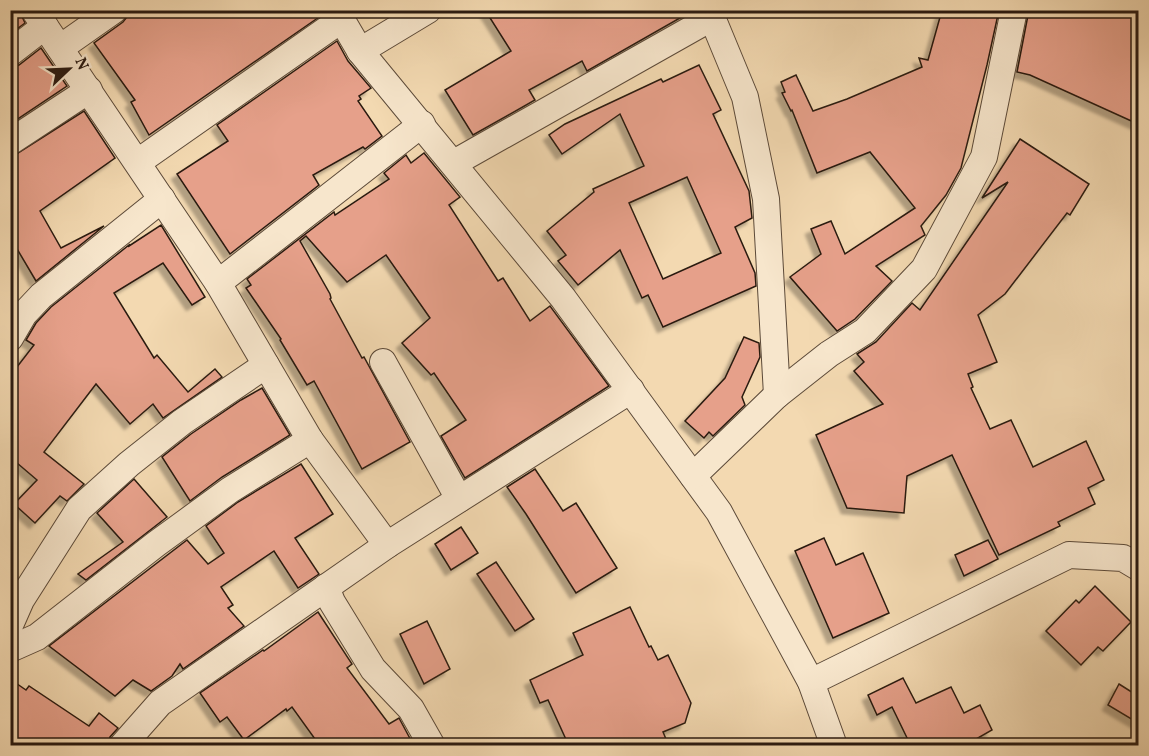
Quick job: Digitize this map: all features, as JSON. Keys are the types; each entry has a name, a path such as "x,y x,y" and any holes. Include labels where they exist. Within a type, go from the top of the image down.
{"street":[{"path":"60,48 114,10"},
{"path":"360,51 428,10"},
{"path":"693,476 777,395 829,354 865,331 924,269 984,157 1014,10"},
{"path":"454,163 711,14 745,97 766,199 777,395"},
{"path":"138,162 339,15 360,51 563,298 719,512 811,682 834,746"},
{"path":"10,53 39,18 218,283 310,440 387,545"},
{"path":"10,142 89,90"},
{"path":"218,283 422,124"},
{"path":"10,338 24,314 41,296 162,199"},
{"path":"383,362 459,499"},
{"path":"10,625 21,600 79,509 129,464 182,422 266,364"},
{"path":"122,746 160,703 387,545 631,390"},
{"path":"10,649 37,637 230,490 310,440"},
{"path":"811,682 1069,555 1123,558 1138,567"},
{"path":"326,587 332,602 373,669 411,709 432,746"}],"building":[{"path":"10,10 19,10 25,23 10,34"},
{"path":"129,10 321,10 322,15 149,135 131,102 135,100 94,43 123,22"},
{"path":"485,10 694,10 587,71 582,61 529,90 535,100 473,135 445,90 511,51"},
{"path":"942,10 999,10 961,168 946,195 921,226 925,235 876,266 892,281 855,319 837,331 790,277 821,254 811,229 831,221 845,254 915,208 870,152 817,173 792,110 782,93 785,92 781,82 796,75 813,111 922,67 919,58 928,60"},
{"path":"1029,10 1138,10 1138,124 1030,75 1017,72"},
{"path":"337,41 348,61 371,88 359,96 361,99 358,101 382,136 365,149 363,147 313,175 319,185 230,254 177,174 228,141 217,125"},
{"path":"41,48 67,86 10,124 10,68 19,65"},
{"path":"699,65 721,110 713,114 749,191 752,218 735,227 755,273 756,286 663,327 648,295 642,298 620,250 578,285 558,261 566,255 547,231 594,192 593,189 644,166 620,114 562,154 549,135 565,124 661,79 663,82","holes":["687,177 721,253 663,279 629,203"]},
{"path":"84,111 115,158 40,211 61,248 104,226 36,281 10,237 10,158"},
{"path":"1020,139 1089,184 1070,215 1067,213 1005,294 978,315 997,362 968,374 973,387 971,388 990,429 1011,420 1033,467 1086,441 1104,480 1088,488 1095,504 1058,522 1060,526 999,555 952,455 907,476 904,513 847,508 816,435 883,404 854,371 864,362 857,354 876,342 912,303 920,310 1008,182 982,198"},
{"path":"424,153 460,197 449,205 498,281 503,278 530,321 550,306 609,386 465,478 441,436 466,420 434,373 431,375 402,343 430,318 386,255 347,282 306,236 300,241 410,442 362,469 314,381 307,385 281,339 246,288 251,285 247,279 334,212 335,215 389,179 384,173 406,155 411,163"},
{"path":"161,225 205,297 192,305 163,263 114,293 154,358 157,355 188,392 215,369 222,377 163,418 153,404 130,424 96,384 44,452 84,484 67,501 60,496 35,523 14,504 37,480 10,457 10,376 34,345 26,340 36,323 51,307 129,245"},
{"path":"744,337 759,343 760,357 742,397 745,405 713,436 709,432 704,438 685,421 725,378"},
{"path":"262,388 290,435 222,477 190,501 162,457 191,434"},
{"path":"301,464 333,514 295,538 319,574 298,588 274,551 221,587 233,605 228,608 244,626 183,669 180,664 172,676 151,691 133,680 115,696 49,646 187,540 208,564 224,553 206,526 238,502"},
{"path":"535,469 563,511 576,503 617,568 576,593 507,487"},
{"path":"134,479 167,517 86,580 78,574 123,542 97,513"},
{"path":"461,527 478,553 451,570 435,544"},
{"path":"824,538 836,565 863,553 889,613 833,638 795,551"},
{"path":"988,540 998,559 964,576 955,555"},
{"path":"496,562 534,619 515,631 477,574"},
{"path":"1095,586 1131,622 1103,651 1098,647 1081,665 1046,631 1076,600 1079,603"},
{"path":"630,607 649,647 651,646 658,660 668,655 691,703 685,723 663,732 669,746 569,746 548,700 540,703 530,680 583,655 573,633"},
{"path":"318,612 352,664 347,668 389,724 399,718 414,746 320,746 292,707 244,740 227,717 220,722 200,693"},
{"path":"427,621 450,669 424,684 400,634"},
{"path":"903,678 916,703 951,687 964,713 980,705 992,730 976,739 980,746 911,746 892,707 877,715 868,695"},
{"path":"10,679 26,690 29,686 89,726 99,713 118,728 110,737 107,746 10,746"},
{"path":"1119,684 1138,696 1138,723 1108,705"}]}
